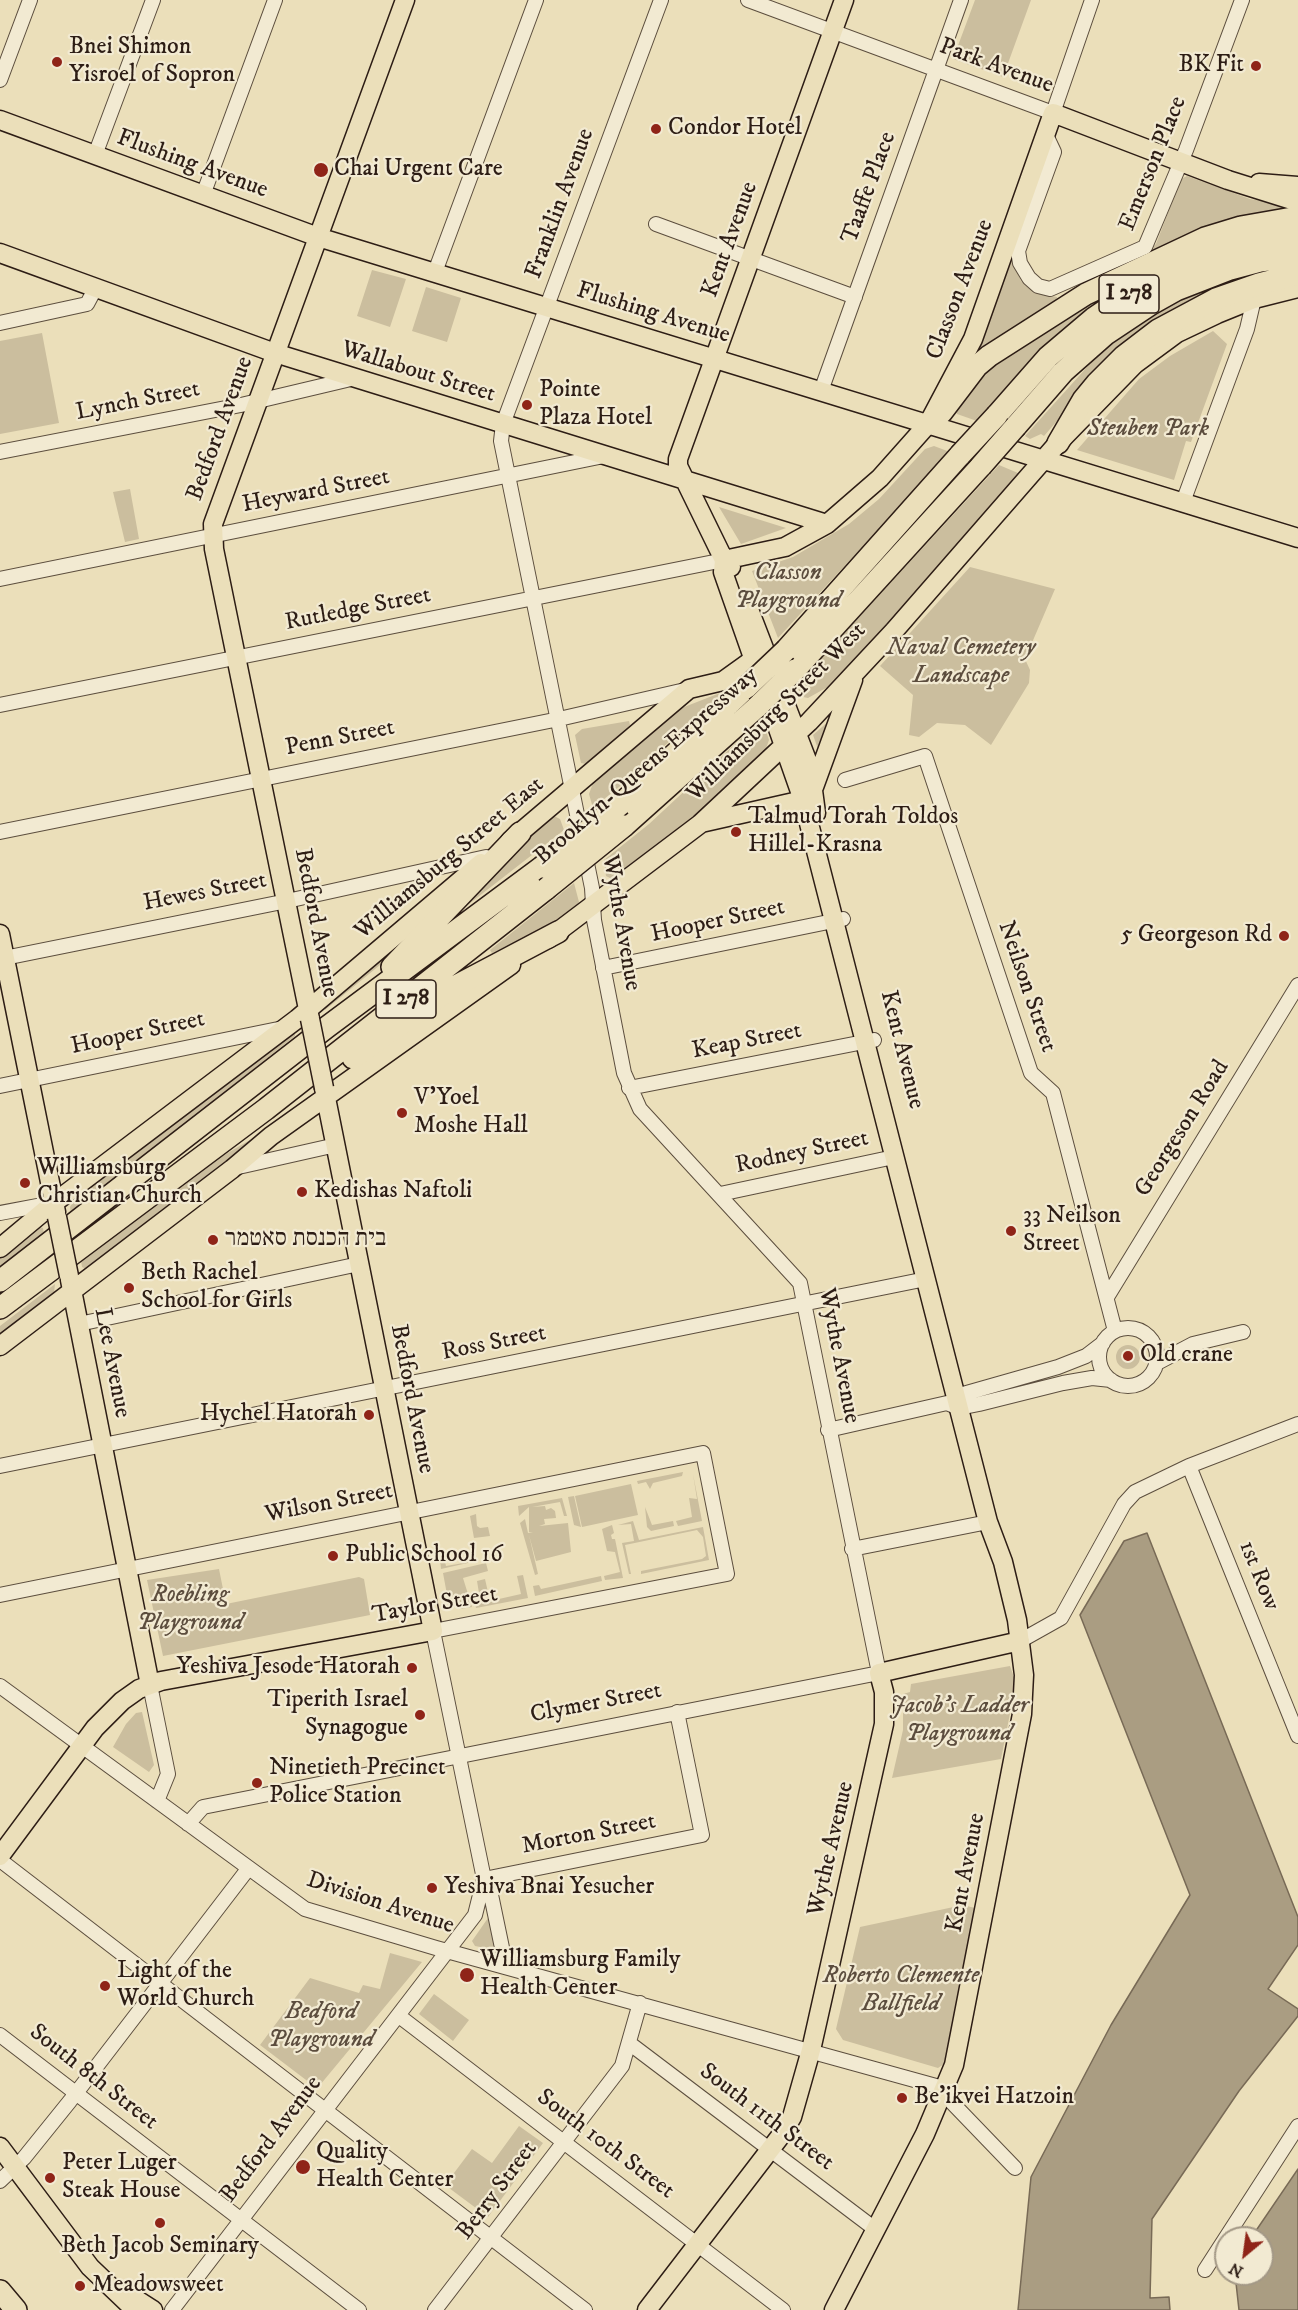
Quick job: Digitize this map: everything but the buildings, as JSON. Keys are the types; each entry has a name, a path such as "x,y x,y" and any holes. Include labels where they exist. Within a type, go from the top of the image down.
{"highway":[{"path":"928,424 942,412 977,366 988,356 1086,294 1205,238 1251,224 1298,217"},
{"name":"Brooklyn-Queens Expressway","path":"0,1281 315,1019 542,867 621,804 786,650 1048,357 1094,318 1140,287 1176,268 1225,250 1257,242 1298,236"},
{"name":"Brooklyn-Queens Expressway","path":"0,1308 266,1108 624,826 795,670 1016,426 1080,357 1106,334 1176,290 1230,269 1260,261 1298,256"},
{"path":"1058,443 1083,399 1097,383 1124,356 1158,330 1216,299 1259,284 1298,274"},
{"path":"315,1019 413,947 520,833"},
{"path":"266,1108 283,1107 452,988 495,963 558,932"},
{"path":"0,2291 16,2310"}],"main road":[{"name":"Bedford Avenue","path":"405,0 274,353 213,524 213,536 287,901 315,1019 325,1092 433,1631"},
{"name":"Kent Avenue","path":"834,2310 943,2094 956,2055 1022,1714 1024,1684 1024,1639 1004,1562 988,1522 962,1401 838,920 808,794 759,655 723,572 724,560 678,466 678,459 844,0"},
{"name":"Classon Avenue","path":"724,560 785,547 827,524 880,478 928,424 973,339 1053,113"},
{"name":"Park Avenue","path":"1053,113 1228,180 1298,201"},
{"name":"Flushing Avenue","path":"0,120 318,237 1298,538"},
{"name":"Park Avenue","path":"1228,180 1298,186"},
{"name":"Wallabout Street","path":"0,253 274,353 827,524"},
{"name":"Williamsburg Street West","path":"0,1346 70,1284 232,1169 325,1092 558,932 700,824 790,739 855,673 1058,443 1148,352 1177,333 1254,300 1298,288"},
{"name":"Williamsburg Street East","path":"0,1248 20,1232 56,1210 285,1028 315,1019 488,856 520,833 689,689 723,681 759,655"},
{"path":"700,824 808,794 855,673"},
{"name":"Lee Avenue","path":"0,934 2,958 56,1210 150,1685"},
{"name":"Kent Avenue","path":"869,1041 894,1157 926,1279 1005,1546 1004,1562"},
{"name":"Taylor Street","path":"150,1685 433,1631"},
{"name":"Clymer Street","path":"879,1672 1024,1639"},
{"name":"Wythe Avenue","path":"647,2310 792,2117 810,2050 884,1724 884,1692 879,1672"},
{"path":"0,1858 106,1715 139,1689 150,1685"},
{"path":"0,2147 90,2266 135,2310"},
{"path":"103,2279 153,2310"}],"street":[{"path":"0,80 30,0"},
{"path":"95,155 153,0"},
{"path":"203,195 275,0"},
{"path":"435,272 536,0"},
{"name":"Franklin Avenue","path":"504,424 661,0"},
{"name":"Park Avenue","path":"748,0 1053,113"},
{"name":"Taaffe Place","path":"821,391 961,0"},
{"name":"Classon Avenue","path":"1053,113 1092,0"},
{"name":"Emerson Place","path":"1045,133 1054,152 1018,251 1025,274 1043,288 1062,285 1146,248 1242,0"},
{"path":"656,224 855,297"},
{"path":"0,323 87,304 95,289"},
{"path":"1183,502 1247,329 1254,300"},
{"name":"Lynch Street","path":"0,452 258,400 354,378"},
{"name":"Wythe Avenue","path":"504,424 501,441 592,888 603,968 624,1073 640,1109 798,1280 879,1672"},
{"name":"Heyward Street","path":"0,579 605,456"},
{"name":"Rutledge Street","path":"0,705 724,560"},
{"name":"Penn Street","path":"0,832 262,777 559,719 689,689"},
{"name":"Neilson Street","path":"844,780 925,756 1031,1072 1053,1093 1115,1331"},
{"name":"Hewes Street","path":"2,958 287,901 488,856"},
{"name":"Hooper Street","path":"603,968 838,920"},
{"name":"Georgeson Road","path":"1107,1297 1298,985"},
{"name":"Hooper Street","path":"0,1086 285,1028"},
{"path":"226,1039 242,1061"},
{"name":"Keap Street","path":"629,1088 869,1041"},
{"path":"271,1136 281,1160"},
{"path":"232,1169 281,1160 336,1145"},
{"name":"Rodney Street","path":"720,1194 894,1157"},
{"path":"5,1212 56,1210"},
{"path":"5,1212 20,1232"},
{"path":"79,1324 359,1264"},
{"name":"Ross Street","path":"0,1466 926,1279"},
{"path":"828,1430 962,1401 1021,1385 1086,1356 1115,1331 1134,1329 1144,1333 1153,1343 1157,1363"},
{"path":"1153,1343 1173,1346 1193,1344 1243,1332"},
{"path":"1103,1343 1100,1363 1111,1380"},
{"path":"1021,1385 1092,1378 1111,1380 1127,1386 1138,1384 1150,1376 1157,1363 1193,1344"},
{"path":"1024,1639 1061,1618 1131,1496 1140,1488 1189,1466 1296,1430"},
{"name":"Wilson Street","path":"0,1595 703,1453 727,1574"},
{"name":"1st Row","path":"1189,1466 1298,1736"},
{"path":"852,1549 988,1522"},
{"name":"Taylor Street","path":"433,1631 727,1574"},
{"name":"Bedford Avenue","path":"433,1631 484,1879 490,1890 506,1967"},
{"name":"Clymer Street","path":"188,1824 203,1807 879,1672"},
{"name":"Lee Avenue","path":"150,1685 168,1774 157,1801"},
{"name":"Division Avenue","path":"0,1686 305,1909 448,1951 936,2086 1015,2168"},
{"name":"Morton Street","path":"484,1879 702,1835 677,1712"},
{"path":"0,1858 585,2310"},
{"path":"0,2181 15,2167 76,2093 248,1869"},
{"name":"Bedford Avenue","path":"172,2310 475,1915 484,1879"},
{"name":"Berry Street","path":"435,2310 622,2066 640,2003"},
{"name":"South 10th Street","path":"399,2016 783,2310"},
{"name":"South 8th Street","path":"0,2035 359,2310"},
{"name":"South 11th Street","path":"629,2043 875,2229"},
{"path":"1205,2270 1298,2126"}],"green space":[{"path":"975,0 1031,0 1003,77 953,59"},
{"path":"1187,176 1250,199 1298,207 1270,211 1216,226 1137,260 1156,244 1181,179"},
{"path":"1011,258 1021,281 1035,293 1057,297 1056,304 982,349 979,345"},
{"path":"372,270 406,279 390,327 357,316"},
{"path":"1249,276 1250,279 1088,385 1044,436 1041,434 1030,439 1025,436 1097,356 1129,330 1165,307 1210,288"},
{"path":"426,287 461,298 447,342 412,331"},
{"path":"1115,289 1049,342 977,421 957,414 955,409 998,354"},
{"name":"Steuben Park","path":"1213,331 1227,344 1191,442 1186,441 1174,480 1077,450 1139,379 1170,356"},
{"path":"42,333 59,423 0,434 0,341"},
{"name":"Classon Playground","path":"934,446 950,452 778,638 752,571 793,557 849,524 879,499 925,449"},
{"path":"999,465 1018,473 1018,480 835,683 808,698 803,697 796,686"},
{"path":"130,489 139,539 125,542 113,492"},
{"path":"719,507 786,528 741,544"},
{"name":"Naval Cemetery Landscape","path":"970,567 1055,589 1025,659 1030,670 1029,683 991,745 965,725 937,723 919,737 909,735 913,695 880,666"},
{"path":"725,691 593,808 589,794 593,783 674,711"},
{"path":"762,719 769,740 764,754 678,831 621,876 612,879 606,876 604,860 649,824"},
{"path":"831,719 822,750 818,749 813,735"},
{"path":"629,721 630,725 586,764 581,763 575,735 582,729"},
{"path":"554,816 560,819 564,830 460,911 509,854 546,820"},
{"path":"574,883 579,902 573,911 545,928 492,953 490,950"},
{"path":"434,913 413,938 325,1010 325,1007"},
{"path":"295,1031 295,1036 71,1214 70,1207 73,1202"},
{"path":"274,1126 86,1269 82,1267 81,1261 219,1158"},
{"path":"40,1227 43,1228 44,1234 0,1267 0,1257"},
{"path":"55,1284 54,1293 0,1334 0,1326"},
{"path":"1123,1345 1133,1345 1140,1352 1140,1362 1133,1369 1123,1369 1116,1362 1116,1352"},
{"path":"683,1472 682,1476 653,1483 650,1489 646,1482 638,1484 637,1481"},
{"path":"693,1474 702,1521 678,1526 676,1521 692,1517 689,1498 697,1499"},
{"path":"631,1484 638,1515 582,1527 575,1496"},
{"path":"574,1496 581,1527 574,1525 568,1497"},
{"path":"562,1498 567,1516 564,1516 560,1502 532,1507 545,1506 546,1510 551,1508 555,1511 556,1518 544,1519 545,1524 539,1526 568,1523 571,1552 536,1561 529,1535 538,1574 535,1575 520,1523 525,1519 528,1533 533,1532 529,1532 529,1507 519,1516 518,1506"},
{"path":"645,1507 652,1525 673,1521 674,1526 651,1531 647,1527"},
{"path":"476,1514 477,1526 488,1527 490,1536 474,1538 470,1516"},
{"path":"633,1521 639,1540 703,1527 709,1560 641,1574 641,1571 702,1559 706,1556 703,1537 697,1530 625,1545 631,1574 629,1574 622,1543 634,1541 631,1524 618,1525"},
{"path":"612,1525 614,1533 611,1535 612,1539 615,1539 623,1578 605,1580 604,1576 620,1572 615,1552 607,1551 602,1529"},
{"path":"439,1548 442,1548 446,1566 481,1560 441,1569"},
{"path":"486,1563 488,1571 463,1578 472,1607 460,1609 459,1605 448,1600 443,1573"},
{"name":"Roebling Playground","path":"219,1569 226,1604 359,1577 364,1579 370,1615 163,1656 147,1580"},
{"path":"523,1575 528,1598 476,1608 473,1594 479,1593 477,1581 485,1579 490,1601 521,1594 517,1576"},
{"path":"601,1576 602,1581 535,1596 533,1586 539,1585 541,1589"},
{"name":"Jacob's Ladder Playground","path":"1010,1666 1016,1683 1001,1759 892,1778 903,1730 903,1694 910,1692 911,1684"},
{"path":"142,1712 154,1765 149,1772 113,1747 126,1724 136,1713"},
{"name":"Roberto Clemente Ballfield","path":"963,1905 975,1908 944,2064 938,2068 843,2040 836,2029 860,1927"},
{"path":"488,1918 491,1919 497,1950 475,1946 472,1941"},
{"name":"Bedford Playground","path":"390,1953 422,1962 320,2085 314,2086 260,2045 310,1978 359,1993 363,1985 380,1989"},
{"path":"434,1994 469,2020 453,2041 419,2014"},
{"path":"519,2126 543,2143 488,2217 445,2185 472,2149 492,2163"}],"shaded area":[{"path":"1147,1533 1298,1917 1298,1945 1268,1989 1298,2009 1298,2016 1239,2091 1152,2219 1150,2298 1169,2297 1170,2310 1018,2310 1031,2177 1111,2025 1190,1895 1080,1615 1124,1541"},
{"path":"1298,2169 1298,2310 1239,2310 1236,2286 1274,2286 1274,2226 1259,2226"}],"place":[{"name":"Bnei Shimon Yisroel of Sopron","path":"57,62"},
{"name":"BK Fit","path":"1256,66"},
{"name":"Condor Hotel","path":"656,129"},
{"name":"Chai Urgent Care","path":"321,170"},
{"name":"Pointe Plaza Hotel","path":"527,405"},
{"name":"Talmud Torah Toldos Hillel-Krasna","path":"736,832"},
{"name":"5 Georgeson Rd","path":"1284,936"},
{"name":"V'Yoel Moshe Hall","path":"402,1113"},
{"name":"Williamsburg Christian Church","path":"25,1183"},
{"name":"Kedishas Naftoli","path":"302,1192"},
{"name":"33 Neilson Street","path":"1011,1231"},
{"name":"בית הכנסת סאטמר","path":"213,1240"},
{"name":"Beth Rachel School for Girls","path":"129,1288"},
{"name":"Old crane","path":"1128,1356"},
{"name":"Hychel Hatorah","path":"369,1415"},
{"name":"Public School 16","path":"333,1556"},
{"name":"Yeshiva Jesode Hatorah","path":"412,1668"},
{"name":"Tiperith Israel Synagogue","path":"420,1715"},
{"name":"Ninetieth Precinct Police Station","path":"257,1783"},
{"name":"Yeshiva Bnai Yesucher","path":"432,1888"},
{"name":"Williamsburg Family Health Center","path":"467,1975"},
{"name":"Light of the World Church","path":"105,1986"},
{"name":"Be'ikvei Hatzoin","path":"902,2098"},
{"name":"Quality Health Center","path":"303,2167"},
{"name":"Peter Luger Steak House","path":"50,2178"},
{"name":"Beth Jacob Seminary","path":"160,2223"},
{"name":"Meadowsweet","path":"80,2286"}]}
